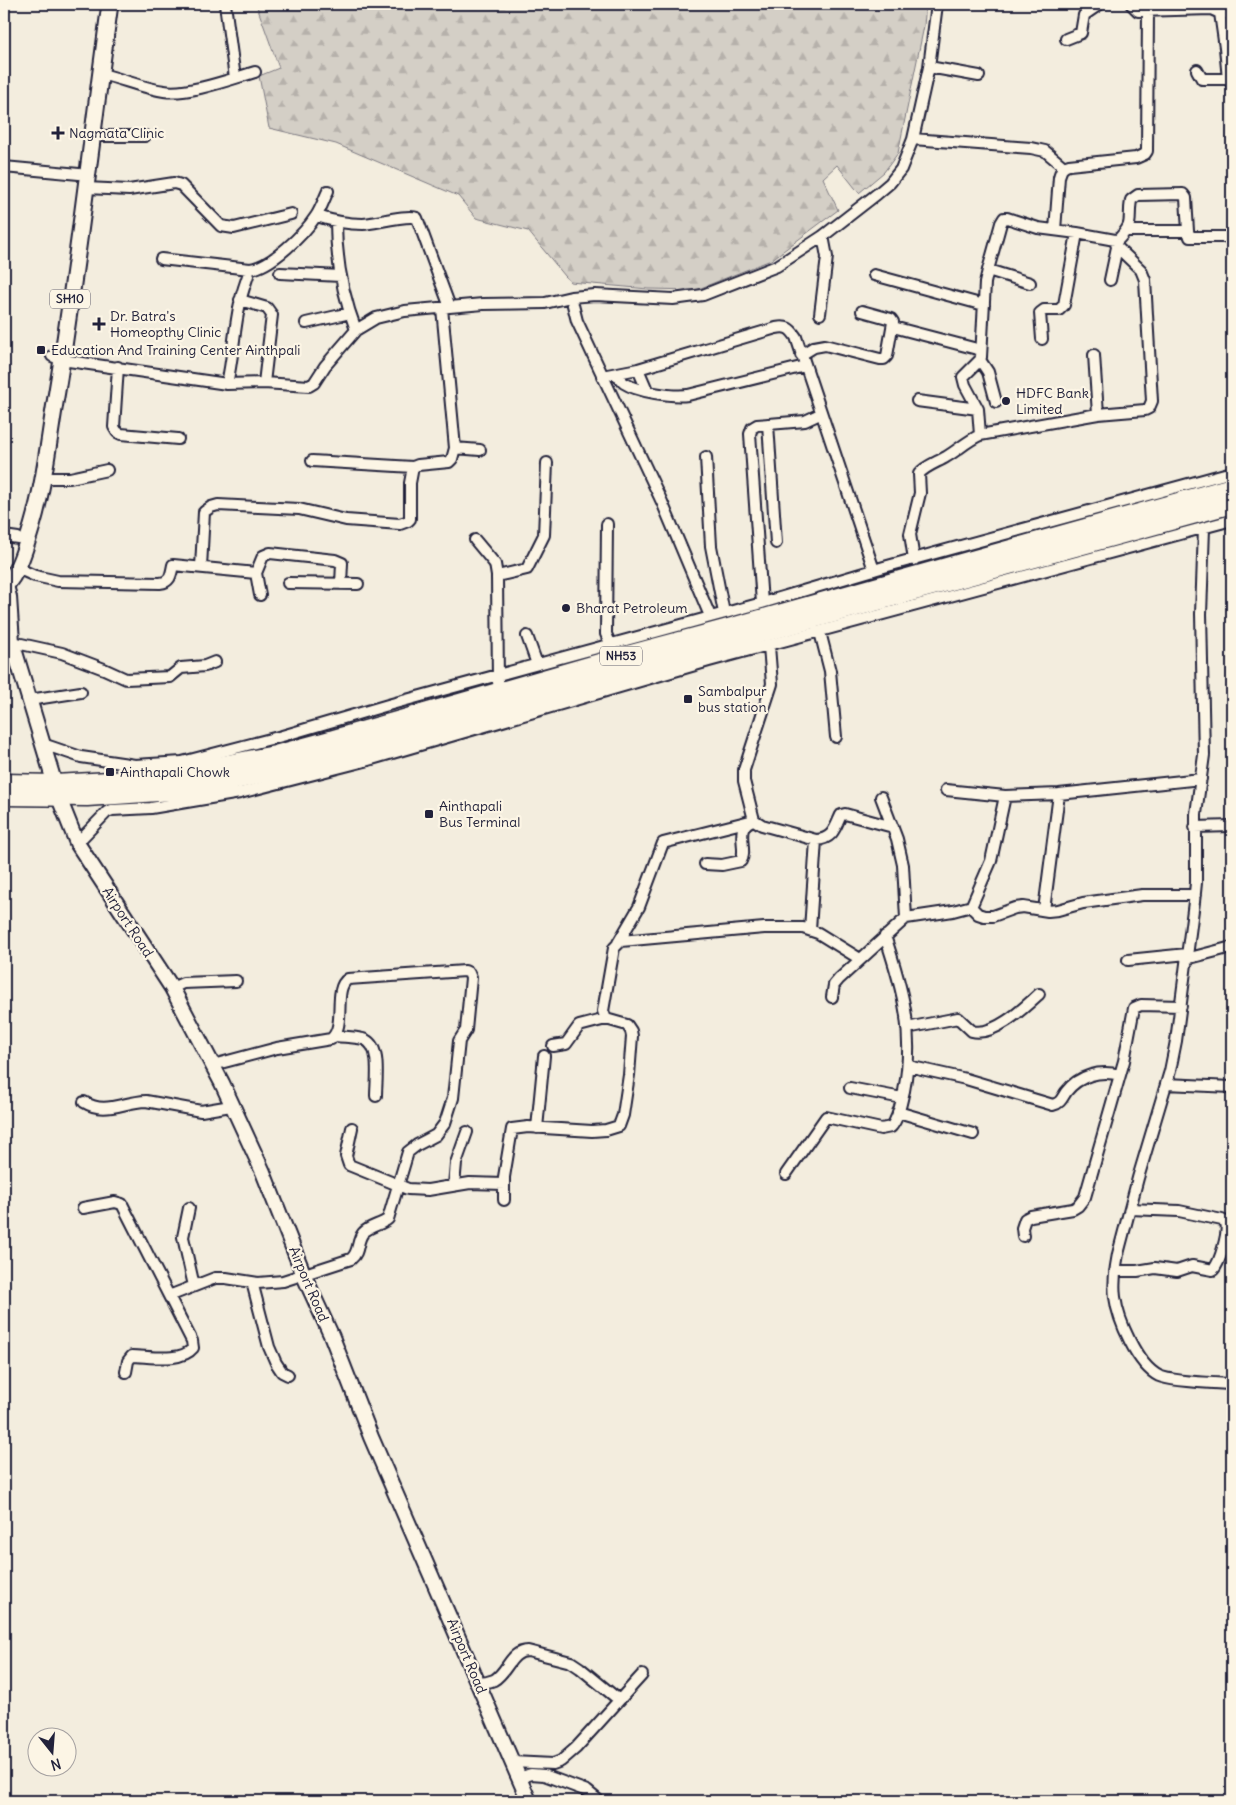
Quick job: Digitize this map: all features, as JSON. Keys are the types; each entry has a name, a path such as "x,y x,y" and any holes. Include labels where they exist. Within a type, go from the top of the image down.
{"highway":[{"name":"NH53","path":"4,796 57,791 172,791 223,783 321,760 624,656 735,627 1232,487"},
{"name":"NH53","path":"500,699 765,632 1232,504"},
{"name":"NH53","path":"4,783 57,791"}],"main road":[{"name":"SH10","path":"7,578 32,525 43,478 101,4"},
{"name":"SH10","path":"7,578 11,537 35,479 57,358 86,188 110,4"},
{"name":"Airport Road","path":"7,578 12,642 57,791 77,843 172,988 213,1065 263,1172 372,1437 529,1801"}],"street":[{"path":"225,4 235,78"},
{"path":"57,358 227,384 309,386 356,330 376,318 405,311 483,304 545,303 571,297 595,295 673,299 703,294 777,266 823,236 877,194 901,169 913,139 929,67 937,4"},
{"path":"1066,39 1081,33 1084,15 1100,4"},
{"path":"1131,4 1138,10 1148,11 1211,9 1220,13 1232,14"},
{"path":"1055,230 1059,177 1064,167 1136,158 1145,154 1148,11"},
{"path":"1197,70 1202,79 1230,82 1229,48 1220,13"},
{"path":"929,67 979,76"},
{"path":"101,74 124,80 137,86 167,92 189,89 255,72"},
{"path":"93,136 144,136"},
{"path":"913,139 1031,148 1045,151 1064,167"},
{"path":"4,167 79,174"},
{"path":"86,188 129,190 174,183 181,185 221,226 234,228 291,214"},
{"path":"161,259 256,269 286,250 300,237 317,216 328,191"},
{"path":"1110,280 1117,245 1128,230 1131,218 1130,203 1133,197 1138,195 1181,193 1186,195 1190,237 1232,237"},
{"path":"312,461 413,467 449,462 452,459 455,448 446,308 417,218 410,217 362,224 336,222 317,216"},
{"path":"914,560 910,534 920,493 920,474 926,468 980,435 1098,414 1146,410 1151,405 1145,280 1141,270 1111,239 1038,228 1004,218 985,283 980,355 988,372 996,402"},
{"path":"336,222 336,240 342,276 350,313 356,330"},
{"path":"1128,230 1188,231"},
{"path":"1042,339 1040,313 1044,310 1059,310 1064,305 1077,233"},
{"path":"820,314 827,257 823,236"},
{"path":"227,384 234,353 235,330 240,300 250,269"},
{"path":"988,270 1030,283"},
{"path":"280,273 342,276"},
{"path":"874,275 984,305"},
{"path":"571,297 577,321 662,502 710,616"},
{"path":"240,300 267,308 272,315 264,384"},
{"path":"801,355 814,346 826,345 884,359 887,356 893,322 891,319 862,311"},
{"path":"306,323 350,313"},
{"path":"602,376 638,369 786,326 791,329 796,337 820,414 874,570"},
{"path":"893,327 980,355"},
{"path":"980,355 965,374 963,380 978,409 980,435"},
{"path":"1094,355 1098,414"},
{"path":"616,374 622,382 632,386 675,396 688,395 804,366"},
{"path":"118,367 114,427 117,432 121,434 178,439"},
{"path":"638,369 647,390"},
{"path":"917,401 978,409"},
{"path":"762,603 750,434 752,428 757,425 805,421 820,414"},
{"path":"768,424 776,543"},
{"path":"455,448 480,450"},
{"path":"706,458 711,546 724,613"},
{"path":"497,576 527,570 544,535 547,463"},
{"path":"201,567 204,512 211,506 299,509 346,520 400,524 410,519 410,483 413,467"},
{"path":"43,478 70,478 107,470"},
{"path":"77,843 107,812 112,810 150,808 240,793 366,761 500,699 537,664 1232,472"},
{"path":"43,744 81,757 135,765 182,762 282,736 709,661 1232,520"},
{"path":"607,524 606,634 610,643"},
{"path":"1204,528 1201,614 1204,756 1195,827 1195,895 1173,1056 1130,1209 1115,1271 1115,1298 1131,1343 1150,1370 1166,1378 1232,1384"},
{"path":"475,540 495,564 497,576 500,699"},
{"path":"260,595 256,573 263,556 270,553 335,560 342,564 342,584"},
{"path":"7,578 35,576 58,581 160,583 171,578 173,565 256,573"},
{"path":"288,583 358,584"},
{"path":"820,632 830,671 836,737"},
{"path":"527,636 537,664"},
{"path":"12,642 62,653 126,679 170,677 181,668 205,666 215,662"},
{"path":"769,646 772,684 744,770 744,782 754,820 762,825 816,840 824,840 829,837 841,815 845,814 893,827"},
{"path":"29,700 81,692"},
{"path":"946,790 1005,796 1059,794 1201,779"},
{"path":"1044,910 1059,794"},
{"path":"971,908 992,861 1005,796"},
{"path":"881,797 893,827 904,865 906,918"},
{"path":"705,864 722,866 741,861 743,857 743,827 746,823 754,820"},
{"path":"606,1019 603,1005 614,948 639,907 663,842 754,820"},
{"path":"1195,827 1232,826"},
{"path":"810,930 816,840"},
{"path":"832,997 834,985 839,979 906,918 971,908 978,914 993,916 1023,907 1058,910 1084,903 1142,895 1195,895"},
{"path":"618,943 626,940 791,927 810,930 860,959"},
{"path":"786,1174 826,1117 881,1129 894,1123 902,1098 908,1066 907,1028 899,978 885,936"},
{"path":"1128,960 1187,957 1232,947"},
{"path":"173,1294 215,1278 272,1283 351,1259 355,1256 363,1233 388,1218 408,1152 417,1144 436,1135 445,1123 454,1090 459,1041 466,1033 471,983 469,973 465,971 348,979 342,985 336,1036"},
{"path":"172,988 183,983 236,981"},
{"path":"907,1028 958,1018 972,1031 983,1030 1013,1018 1039,994"},
{"path":"1023,1236 1022,1228 1025,1219 1030,1216 1073,1209 1082,1203 1085,1198 1120,1074 1134,1008 1141,1005 1180,1006"},
{"path":"504,1200 505,1168 512,1129 537,1128 592,1131 606,1130 616,1127 621,1123 629,1075 632,1036 629,1027 606,1019 579,1026 566,1044 553,1046"},
{"path":"213,1065 284,1047 327,1040 336,1036 363,1039 373,1046 376,1057 376,1096"},
{"path":"537,1128 544,1056"},
{"path":"908,1066 966,1079 1053,1105 1061,1101 1074,1084 1089,1076 1100,1072 1120,1074"},
{"path":"1166,1084 1232,1087"},
{"path":"850,1088 902,1098"},
{"path":"84,1102 96,1109 137,1101 201,1111 232,1106"},
{"path":"898,1112 973,1134"},
{"path":"352,1128 346,1156 349,1165 397,1186 408,1189 428,1190 454,1185 504,1184"},
{"path":"454,1185 456,1163 467,1132"},
{"path":"83,1208 115,1202 122,1204 173,1294 192,1341 193,1348 187,1352 164,1358 132,1356 128,1361 126,1372"},
{"path":"189,1208 183,1237 194,1286"},
{"path":"1115,1271 1137,1271 1156,1268 1178,1271 1192,1266 1213,1270 1217,1264 1226,1232 1226,1222 1222,1220 1178,1211 1130,1209"},
{"path":"252,1282 267,1338 276,1363 282,1372 288,1375"},
{"path":"478,1683 497,1678 516,1654 521,1651 528,1651 571,1662 619,1700"},
{"path":"512,1762 553,1764 562,1761 642,1675"},
{"path":"519,1778 532,1774 544,1775 586,1791 598,1800"}],"green space":[{"path":"256,4 926,4 924,26 898,153 884,172 859,193 837,165 823,178 838,210 771,260 696,290 648,289 570,282 528,231 476,218 458,196 336,144 269,128 259,76 279,68"}],"place":[{"name":"Nagmata Clinic","path":"58,133"},
{"name":"Dr. Batra's Homeopthy Clinic","path":"99,324"},
{"name":"Education And Training Center Ainthpali","path":"41,350"},
{"name":"HDFC Bank Limited","path":"1006,401"},
{"name":"Bharat Petroleum","path":"566,608"},
{"name":"Sambalpur bus station","path":"688,699"},
{"name":"Ainthapali Chowk","path":"110,772"},
{"name":"Ainthapali Bus Terminal","path":"429,814"}]}
